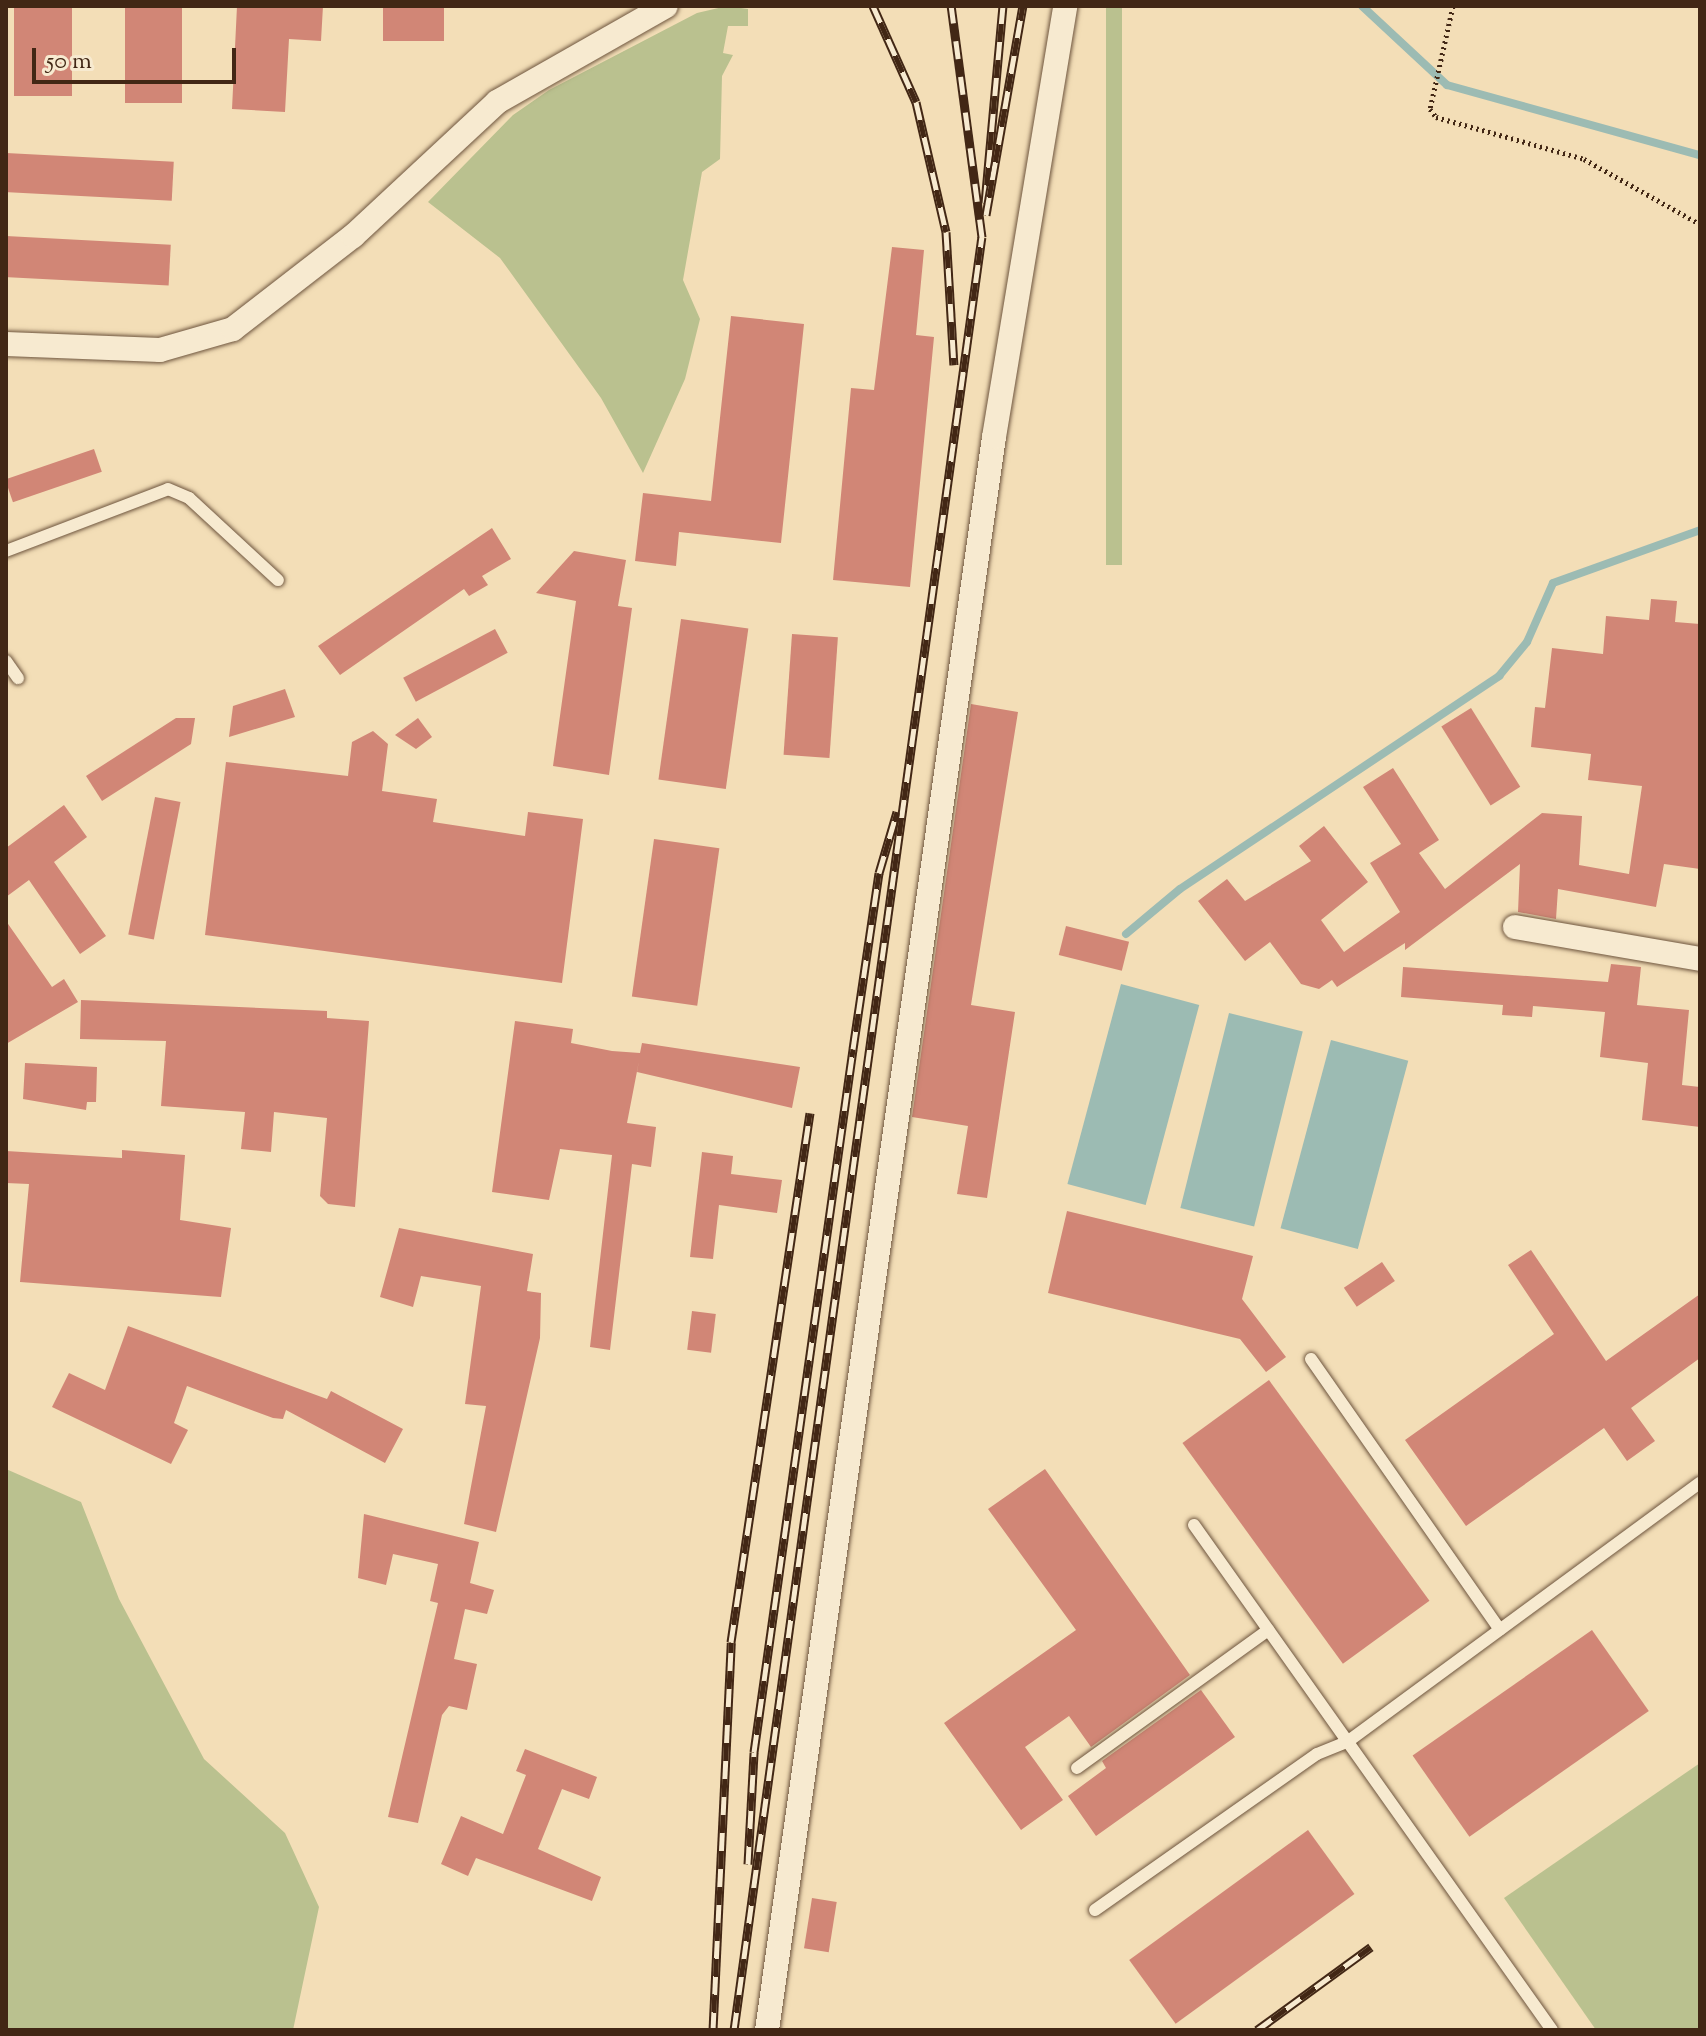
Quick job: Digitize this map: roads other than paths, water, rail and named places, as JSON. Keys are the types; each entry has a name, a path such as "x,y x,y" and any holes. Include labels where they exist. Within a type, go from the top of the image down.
{"street":[{"path":"6,344 160,350 233,329 353,236 497,102 666,6"},
{"path":"767,2030 994,437 1065,6"},
{"path":"1515,927 1700,959"}],"lane":[{"path":"6,551 168,489 189,498 278,580"},
{"path":"6,661 18,678"},
{"path":"1311,1359 1500,1630"},
{"path":"1095,1910 1317,1754 1347,1742 1700,1483"},
{"path":"1194,1525 1552,2030"},
{"path":"1077,1768 1268,1630"}],"water":[{"path":"1121,984 1199,1005 1146,1205 1067,1184"},
{"path":"1229,1013 1303,1031 1254,1226 1180,1208"},
{"path":"1331,1040 1408,1061 1358,1249 1281,1228"}],"waterway":[{"path":"1362,6 1447,85 1700,155"},
{"path":"1126,934 1180,889 1499,676 1527,642 1553,583 1700,530"}],"railway":[{"path":"873,6 916,102 946,232 954,365"},
{"path":"734,2030 982,237 951,6"},
{"path":"985,203 1003,6"},
{"path":"986,215 1023,6"},
{"path":"748,1864 754,1752 853,1049 879,873 897,812"},
{"path":"713,2030 731,1642 810,1113"},
{"path":"1257,2030 1371,1947"}]}
